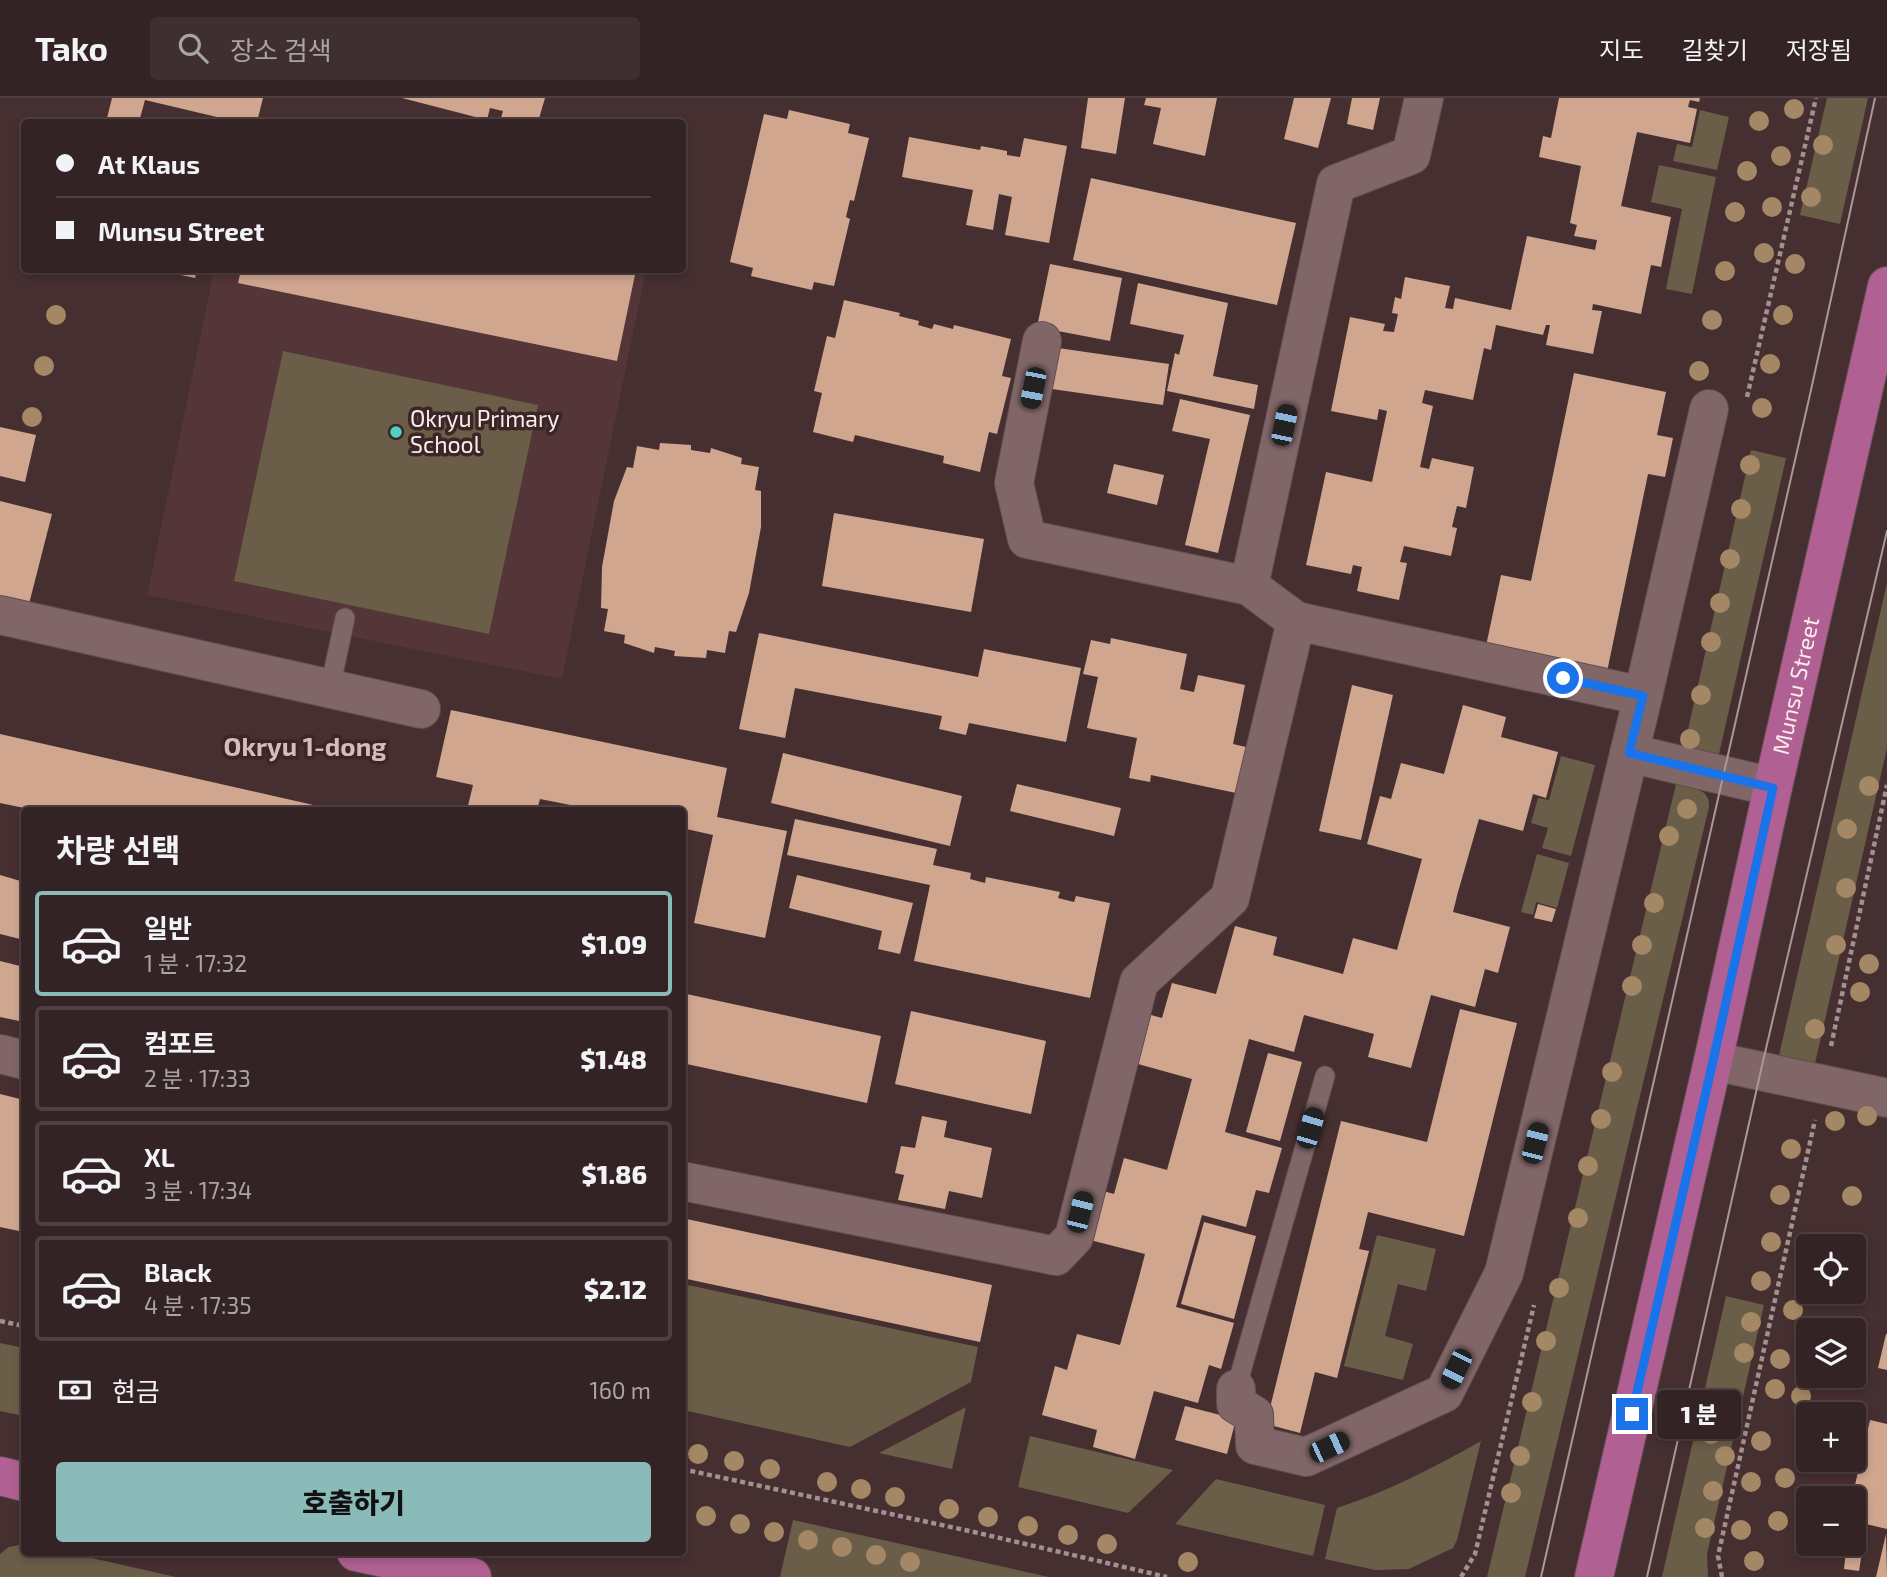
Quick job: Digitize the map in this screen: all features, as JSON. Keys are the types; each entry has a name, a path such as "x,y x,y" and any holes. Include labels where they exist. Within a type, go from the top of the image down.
{"main road":[{"name":"Munsu Street","path":"1594,1577 1887,286"},
{"path":"0,1476 21,1481"},
{"path":"375,1556 472,1577"}],"street":[{"path":"1249,586 1336,184 1411,155 1424,98"},
{"path":"1042,341 1014,483 1027,539 1249,586 1296,621 1643,696"},
{"path":"1237,1389 1237,1404 1254,1415 1255,1445 1306,1457 1444,1393 1504,1273 1709,409"},
{"path":"0,615 421,709"},
{"path":"686,1182 1056,1256 1074,1237 1139,982 1230,898 1296,621"},
{"path":"1629,753 1773,788"},
{"path":"0,1054 21,1059"},
{"path":"1713,1061 1887,1098"}],"lane":[{"path":"330,688 345,618"},
{"path":"1237,1389 1325,1076"}],"path":[{"path":"1722,1577 1718,1556 1887,785"},
{"path":"0,1321 21,1325"},
{"path":"686,1470 1167,1577"}],"shaded area":[{"path":"1827,98 1868,98 1840,224 1800,215"},
{"path":"1700,110 1729,117 1717,170 1673,161 1677,144 1692,147"},
{"path":"1659,165 1716,177 1692,294 1666,289 1682,209 1651,202"},
{"name":"Okryu Primary School","path":"213,273 645,273 562,679 147,595"},
{"path":"283,351 538,405 489,634 234,581"},
{"path":"1751,450 1786,458 1719,754 1684,747"},
{"path":"1887,583 1887,748 1813,1072 1777,1064"},
{"path":"1561,756 1595,765 1571,856 1542,848 1548,828 1531,823 1538,798 1549,800"},
{"path":"1676,784 1703,792 1709,801 1709,807 1525,1577 1487,1577"},
{"path":"1537,854 1569,863 1557,908 1536,902 1533,915 1521,912"},
{"path":"1377,1235 1436,1249 1426,1291 1398,1284 1385,1336 1413,1344 1403,1380 1344,1366"},
{"path":"686,1285 978,1347 971,1382 850,1447 686,1411"},
{"path":"1726,1296 1764,1305 1707,1554 1708,1577 1662,1577"},
{"path":"0,1343 21,1347 21,1415 0,1411"},
{"path":"966,1407 952,1469 879,1453"},
{"path":"1030,1436 1173,1470 1128,1513 1018,1487"},
{"path":"1481,1441 1453,1548 1409,1569 1375,1570 1325,1559 1337,1508 1410,1478"},
{"path":"1216,1479 1325,1505 1313,1556 1175,1524"},
{"path":"793,1520 1049,1577 780,1577"},
{"path":"21,1545 21,1556 83,1556 176,1577 0,1577 0,1554 9,1547"}],"building":[{"path":"112,98 263,98 258,119 225,119 145,100 140,119 107,119"},
{"path":"402,98 545,98 539,119 505,119 501,118 503,111 490,108 487,119"},
{"path":"1088,98 1125,98 1116,154 1081,148"},
{"path":"1146,98 1217,98 1205,156 1153,144 1161,108 1144,105"},
{"path":"1294,98 1331,98 1318,148 1284,139"},
{"path":"1352,98 1380,98 1373,130 1347,124"},
{"path":"1559,98 1700,98 1699,102 1690,100 1688,107 1697,109 1690,143 1637,132 1621,206 1671,217 1661,267 1651,265 1641,314 1593,304 1592,310 1602,311 1593,354 1546,345 1550,325 1546,325 1543,335 1496,325 1491,350 1484,348 1473,400 1425,390 1422,403 1433,406 1420,467 1429,469 1432,458 1474,467 1466,508 1457,506 1452,527 1457,528 1451,556 1404,546 1400,562 1407,563 1399,600 1357,591 1362,567 1353,565 1351,574 1306,565 1326,472 1372,482 1387,411 1379,409 1377,420 1331,411 1350,317 1385,324 1383,331 1394,332 1398,314 1392,313 1395,297 1401,299 1405,277 1450,286 1445,308 1453,309 1455,298 1511,310 1527,236 1595,250 1597,240 1574,236 1577,225 1570,223 1581,166 1539,157 1543,136 1551,138"},
{"path":"789,110 850,124 848,133 869,138 854,201 850,200 846,217 850,219 834,286 814,282 812,290 751,276 753,268 730,262 764,114 787,119"},
{"path":"909,137 980,150 981,146 1007,151 1007,155 1020,157 1024,138 1067,146 1049,243 1005,235 1012,197 999,194 993,230 966,225 973,190 902,177"},
{"path":"1091,178 1296,223 1277,305 1073,260"},
{"path":"1050,264 1122,278 1110,341 1037,327"},
{"path":"171,273 196,273 195,278"},
{"path":"240,273 635,273 617,361 238,283"},
{"path":"1138,283 1228,303 1213,376 1258,385 1254,409 1167,391 1175,353 1179,355 1184,335 1130,324"},
{"path":"844,300 900,313 899,316 919,321 918,325 932,329 934,324 953,329 954,325 1011,339 1002,376 1011,378 997,434 989,432 980,472 943,463 944,456 855,435 853,442 813,432 822,393 814,391 827,336 835,338"},
{"path":"1058,348 1169,364 1163,405 1052,389"},
{"path":"1574,373 1666,392 1657,435 1673,438 1665,477 1648,474 1607,672 1486,646 1501,575 1531,581"},
{"path":"1180,399 1250,415 1218,553 1185,545 1210,439 1172,431"},
{"path":"0,427 36,435 25,482 0,476"},
{"path":"660,443 691,445 691,450 710,453 711,448 742,458 741,464 759,467 755,490 761,491 761,527 749,593 736,632 729,631 725,653 707,650 706,658 674,656 675,651 655,647 654,653 624,643 625,635 604,631 608,609 601,608 602,567 614,501 627,467 633,468 637,446 659,450"},
{"path":"1114,464 1164,475 1157,505 1107,493"},
{"path":"0,501 52,514 29,604 0,597"},
{"path":"834,513 984,539 971,612 822,586"},
{"path":"759,633 978,677 984,649 1081,668 1066,742 969,723 966,735 939,729 942,716 795,688 785,738 739,729"},
{"path":"1111,638 1187,654 1180,689 1194,692 1198,675 1245,685 1233,744 1246,747 1236,793 1151,775 1150,782 1129,778 1137,738 1087,728 1098,677 1083,674 1091,640 1110,644"},
{"path":"1352,685 1393,695 1361,840 1319,831"},
{"path":"1463,705 1506,717 1501,737 1558,752 1546,798 1533,794 1523,831 1479,819 1458,892 1453,912 1510,927 1498,973 1485,969 1475,1007 1431,995 1411,1068 1368,1057 1374,1034 1304,1015 1294,1052 1249,1039 1225,1132 1282,1148 1269,1193 1256,1190 1246,1227 1202,1215 1176,1307 1234,1323 1221,1369 1209,1365 1198,1403 1154,1391 1135,1459 1093,1447 1097,1430 1042,1415 1055,1366 1067,1370 1077,1334 1120,1345 1139,1277 1145,1254 1090,1240 1103,1191 1114,1194 1124,1158 1167,1170 1192,1079 1138,1064 1151,1015 1162,1018 1172,983 1216,994 1235,926 1277,937 1273,955 1343,974 1353,938 1397,950 1422,859 1367,844 1380,796 1391,799 1401,763 1444,774"},
{"path":"451,710 727,768 717,817 787,831 765,938 694,923 713,835 686,829 686,807 581,807 540,799 538,807 468,807 473,785 436,777"},
{"path":"0,734 322,807 21,807 0,803"},
{"path":"783,753 962,796 950,846 771,803"},
{"path":"1017,784 1121,808 1114,836 1010,811"},
{"path":"795,819 937,849 933,865 971,873 970,879 985,883 986,877 1060,892 1058,898 1074,902 1076,896 1110,903 1090,998 914,961 930,885 787,855"},
{"path":"0,875 21,881 21,939 0,934"},
{"path":"797,875 913,903 900,954 878,949 882,931 789,908"},
{"path":"1538,904 1556,909 1552,922 1534,918"},
{"path":"0,961 21,966 21,1021 0,1017"},
{"path":"686,994 881,1036 867,1103 686,1064"},
{"path":"1460,1009 1517,1023 1464,1236 1368,1212 1359,1249 1369,1251 1337,1378 1315,1372 1300,1433 1266,1424 1341,1121 1427,1142"},
{"path":"911,1011 1046,1041 1031,1114 895,1084"},
{"path":"1268,1053 1302,1062 1280,1141 1246,1132"},
{"path":"0,1094 21,1099 21,1231 0,1227"},
{"path":"922,1116 947,1121 944,1137 992,1148 982,1198 949,1191 945,1209 898,1200 904,1175 895,1173 901,1146 915,1148"},
{"path":"686,1219 992,1285 980,1342 686,1279"},
{"path":"1204,1222 1256,1236 1234,1319 1181,1304"},
{"path":"1887,1334 1887,1370 1878,1368"},
{"path":"1185,1406 1236,1419 1227,1454 1175,1440"},
{"path":"1870,1420 1887,1424 1887,1529 1866,1524 1866,1486 1855,1486 1858,1472 1866,1472 1866,1437"},
{"path":"1886,1534 1887,1577 1876,1577"},
{"path":"1845,1556 1861,1556 1859,1571 1844,1569"}],"tram line":[{"path":"1541,1577 1875,98"},
{"path":"1647,1577 1761,1070 1887,531"}],"place":[{"name":"Okryu Primary School","path":"396,432"}],"district":[{"name":"Okryu 1-dong","path":"305,747"}],"route":[{"path":"1563,678 1643,696 1629,753 1773,788 1632,1414"}]}
